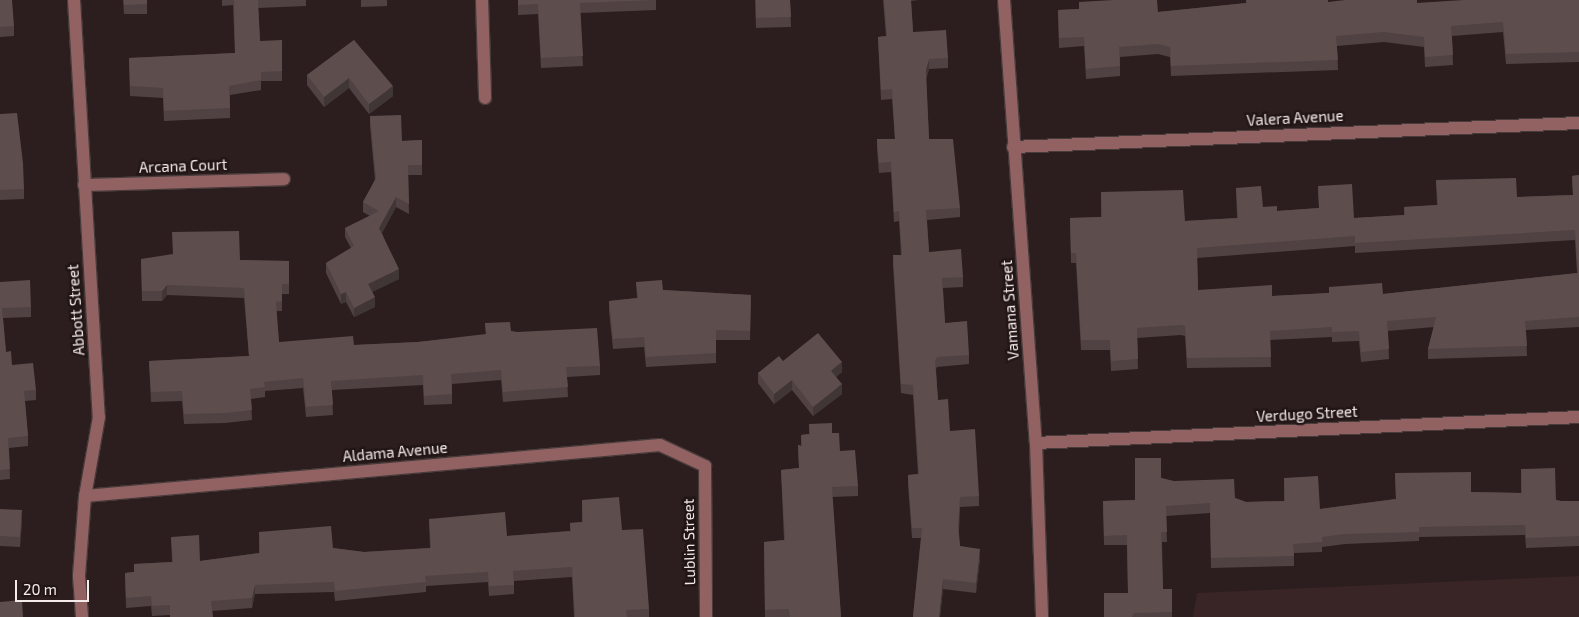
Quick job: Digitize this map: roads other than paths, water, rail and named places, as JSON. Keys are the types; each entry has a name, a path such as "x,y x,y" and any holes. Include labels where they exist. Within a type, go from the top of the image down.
{"street":[{"name":"Abbott Street","path":"74,0 99,417 85,496 79,576 82,617"},
{"path":"482,0 485,98"},
{"name":"Vamana Street","path":"1004,0 1013,147 1036,443 1042,617"},
{"name":"Valera Avenue","path":"1013,147 1579,123"},
{"name":"Arcana Court","path":"84,186 284,179"},
{"name":"Verdugo Street","path":"1036,443 1579,417"},
{"name":"Aldama Avenue","path":"85,496 660,445 705,466"},
{"name":"Lublin Street","path":"705,466 706,617"}]}
